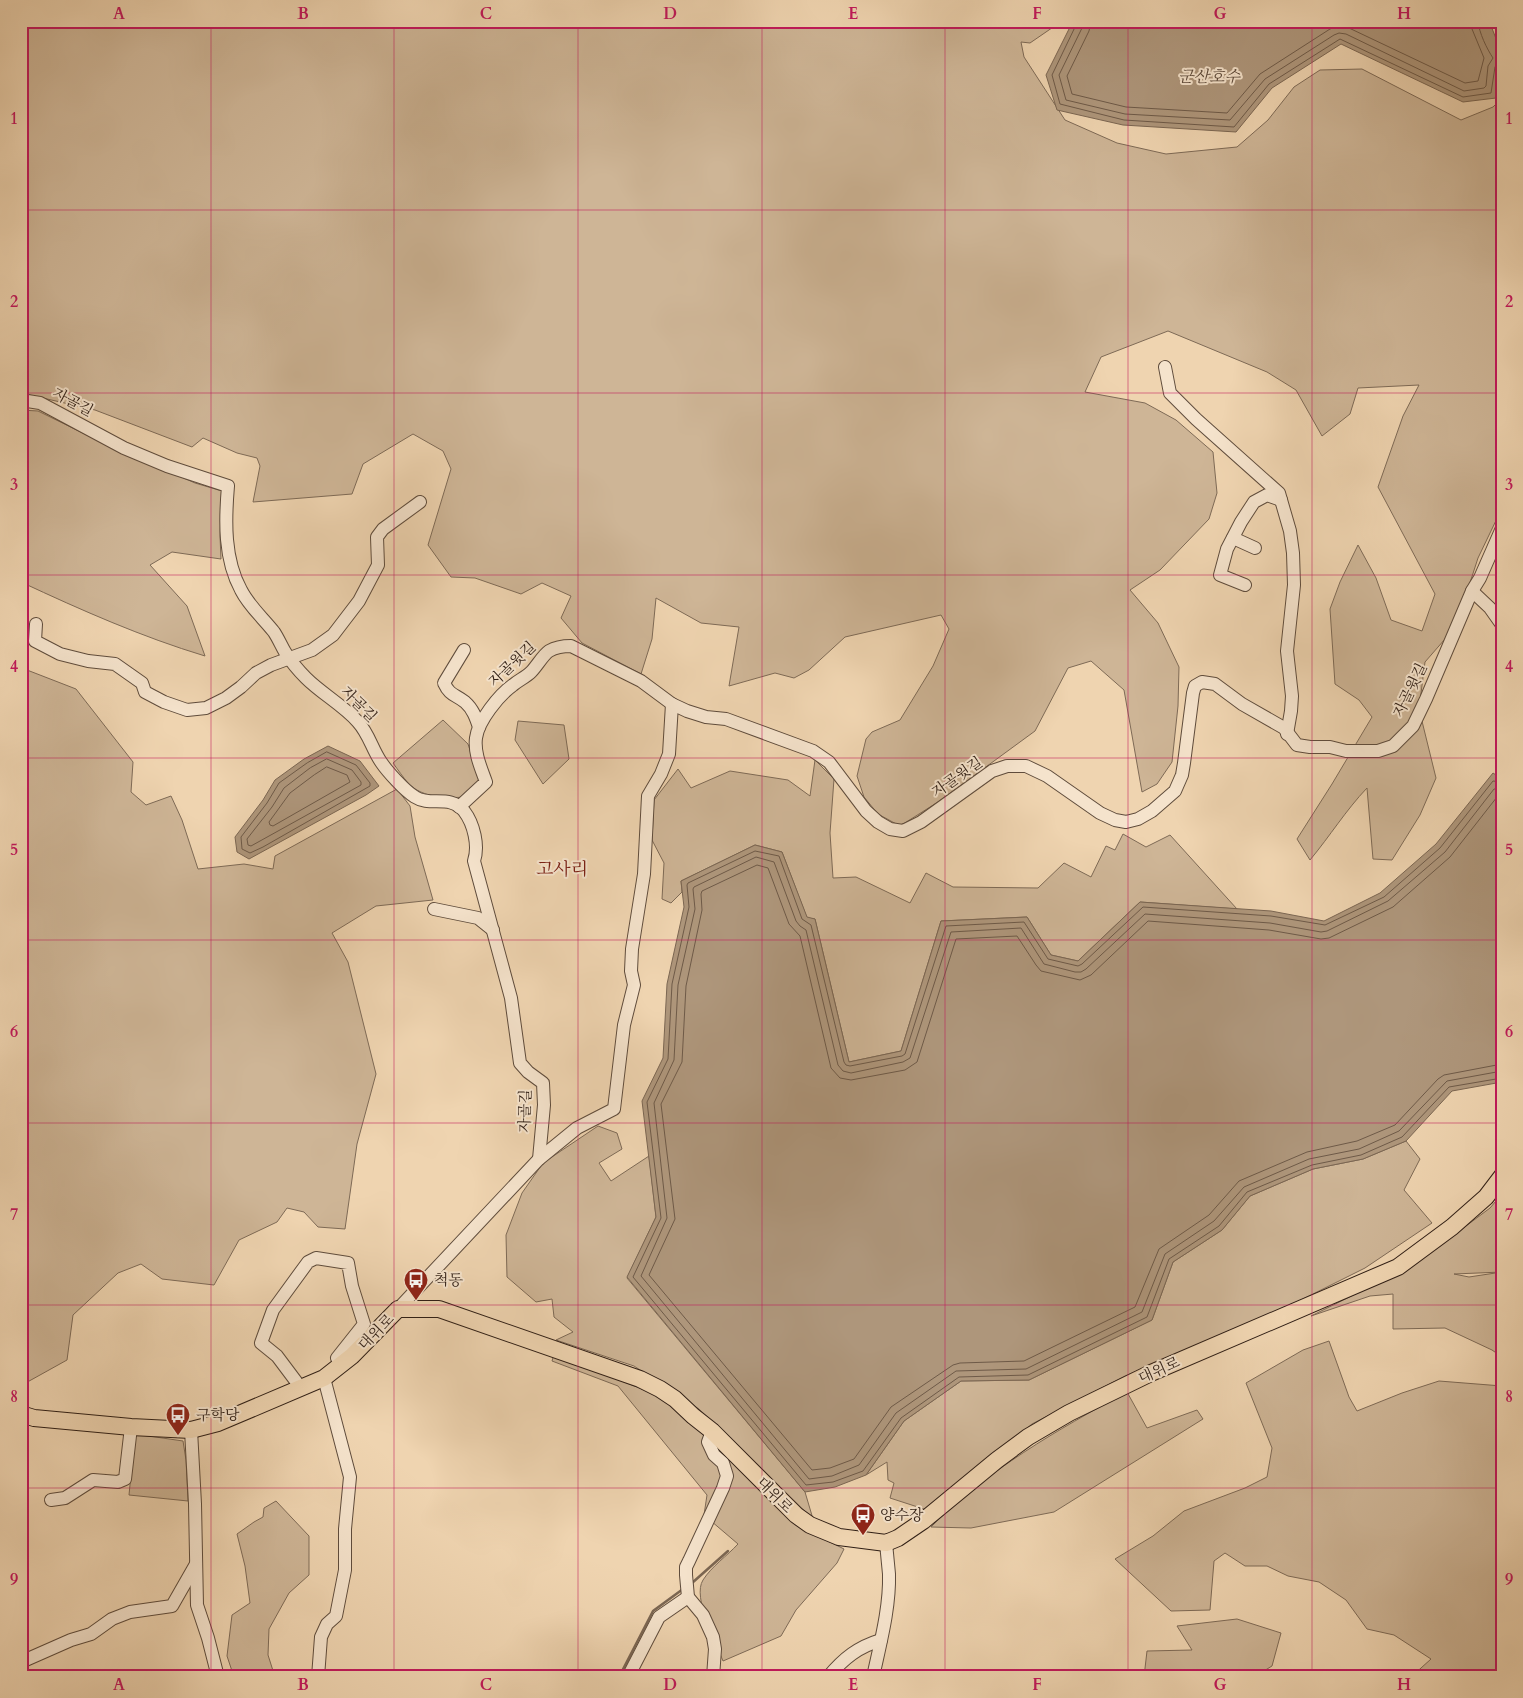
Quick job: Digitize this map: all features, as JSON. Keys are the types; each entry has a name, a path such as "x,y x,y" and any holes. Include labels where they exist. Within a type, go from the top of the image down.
{"main road":[{"name":"대위로","path":"21,1414 34,1418 131,1427 191,1430 218,1423 324,1378 352,1356 398,1309 439,1309 640,1379 660,1388 676,1399 712,1431 796,1515 838,1537 886,1543 898,1538 923,1521 1028,1436 1069,1413 1151,1373 1398,1267 1452,1227 1486,1197 1502,1176"}],"street":[{"path":"1165,367 1170,392 1196,419 1279,493 1290,532 1293,553 1294,585 1287,651 1292,711 1287,734"},
{"name":"자골길","path":"21,400 40,403 124,448 166,466 228,486 226,520 228,549 241,592 275,633 286,654 305,678 356,720 366,732 381,762 404,788 415,798 423,801 440,801 455,804 470,820 477,852 474,861 511,998 520,1063 528,1072 543,1083 544,1105 539,1160"},
{"path":"1245,585 1220,576 1227,549 1254,502 1267,495 1281,500"},
{"path":"36,624 35,641 60,654 88,661 115,664 142,683 145,692 164,702 187,710 206,708 234,692 256,673 271,665 312,650 333,635 359,601 378,565 377,538 383,529 420,502"},
{"name":"자골윗길","path":"459,807 486,782 476,753 476,738 479,727 501,694 530,673 547,652 559,646 571,646 641,681 672,704 687,711 726,719 813,751 829,762 866,811 878,822 890,829 903,830 921,822 992,771 1007,766 1026,766 1047,776 1100,813 1115,820 1126,822 1138,819 1152,811 1175,791 1182,775 1192,693 1195,686 1202,682 1215,684 1242,704 1284,728 1297,745 1310,747 1330,746 1346,751 1378,751 1393,746 1413,726 1472,591 1480,578 1502,528"},
{"path":"1233,538 1256,548"},
{"path":"1472,591 1490,608 1502,625"},
{"path":"464,650 444,683 448,692 467,703 474,713 479,727"},
{"path":"398,1309 539,1160 577,1128 614,1109 624,1025 634,985 631,971 632,949 644,874 648,796 661,774 669,754 672,704"},
{"path":"434,909 478,918 493,930"},
{"path":"301,1388 276,1356 262,1343 273,1310 308,1262 316,1258 348,1263 352,1286 364,1324 337,1358 340,1365"},
{"path":"318,1677 321,1637 327,1624 336,1616 345,1570 344,1530 350,1477 324,1378"},
{"path":"50,1500 65,1498 93,1480 118,1482 125,1479 131,1427"},
{"path":"191,1430 197,1605 218,1677"},
{"path":"712,1431 708,1442 714,1456 722,1463 727,1476 686,1568 688,1590 713,1636 715,1649 713,1677"},
{"path":"873,1677 881,1640 889,1575 886,1543"},
{"path":"21,1662 71,1640 91,1634 112,1619 130,1612 172,1606 196,1564"},
{"path":"628,1677 659,1617 688,1590"},
{"path":"828,1677 848,1656 865,1645 881,1640"}],"shaded area":[{"path":"21,21 1062,21 1030,43 1021,42 1024,57 1065,120 1117,143 1166,154 1237,147 1268,120 1294,87 1320,70 1362,69 1461,120 1493,107 1502,98 1502,508 1478,558 1466,595 1445,639 1425,662 1419,709 1436,778 1420,815 1392,860 1373,859 1367,788 1310,860 1297,839 1372,717 1359,700 1335,684 1330,609 1340,582 1358,545 1376,578 1391,620 1422,631 1435,594 1378,487 1403,416 1419,385 1358,388 1350,414 1322,436 1296,390 1267,372 1168,331 1101,357 1085,392 1145,403 1176,420 1213,452 1217,493 1209,519 1160,570 1130,590 1158,623 1179,667 1178,706 1172,762 1157,784 1142,792 1124,690 1091,661 1068,668 1035,731 938,802 900,826 878,814 864,797 857,776 866,739 872,732 900,720 933,666 949,629 941,615 845,637 809,670 794,678 775,673 729,686 739,627 701,623 656,598 652,639 641,674 582,643 561,618 571,596 542,583 521,594 475,578 451,577 428,545 451,469 443,451 413,434 363,464 352,494 253,502 260,466 257,458 237,453 203,438 192,447 95,410 21,393"},
{"path":"21,410 38,411 91,437 195,483 222,491 221,559 172,552 150,565 187,606 205,656 112,622 21,582"},
{"path":"21,653 27,670 76,689 133,762 131,792 146,805 171,796 182,820 198,869 244,864 273,869 275,856 397,789 410,806 415,837 433,900 376,906 332,933 348,962 376,1074 357,1144 345,1229 318,1227 304,1212 287,1208 277,1222 239,1240 214,1285 162,1279 141,1264 118,1273 73,1315 67,1360 22,1385 26,1407 21,1404"},
{"path":"443,720 468,744 480,781 469,797 445,797 421,792 408,783 393,763"},
{"path":"518,721 564,725 569,759 543,784 515,740"},
{"path":"815,760 834,779 830,833 833,878 856,877 910,903 926,873 953,887 1038,888 1064,863 1091,877 1106,846 1115,850 1123,834 1146,847 1170,835 1237,909 1140,902 1078,961 1051,955 1027,917 941,921 901,1051 849,1062 815,919 807,918 782,852 755,845 681,881 682,892 671,903 662,899 664,863 652,840 654,800 678,769 691,788 730,771 788,780 810,796"},
{"path":"598,1126 617,1133 622,1149 599,1163 611,1181 649,1156 656,1217 627,1278 805,1492 813,1519 699,1409 634,1366 556,1340 573,1332 554,1317 552,1299 536,1302 507,1277 506,1235 522,1193 543,1163"},
{"path":"1406,1141 1420,1159 1404,1190 1432,1223 1365,1268 1291,1305 1125,1376 1032,1424 927,1510 890,1498 894,1483 888,1480 887,1462 866,1475 904,1421 961,1381 1029,1380 1152,1320 1173,1262 1222,1230 1250,1196 1313,1169 1363,1159"},
{"path":"1502,1194 1502,1272 1502,1357 1492,1350 1445,1328 1393,1329 1393,1294 1370,1296 1311,1316 1414,1265 1490,1208","holes":["1502,1272 1469,1277 1454,1274"]},
{"path":"1329,1341 1349,1397 1357,1411 1439,1381 1502,1386 1502,1677 1411,1677 1431,1659 1394,1635 1367,1629 1346,1600 1319,1582 1288,1576 1267,1566 1245,1566 1225,1553 1214,1561 1210,1610 1171,1611 1115,1559 1153,1536 1184,1511 1245,1488 1267,1477 1272,1448 1246,1383 1303,1350"},
{"path":"554,1354 662,1397 816,1535 844,1549 837,1563 796,1610 781,1636 723,1661 706,1620 700,1597 700,1588 703,1580 711,1570 738,1544 704,1515 707,1495 618,1386 552,1361"},
{"path":"1127,1392 1147,1428 1197,1410 1203,1419 1054,1512 971,1528 931,1527 975,1487 999,1469 1049,1436"},
{"path":"135,1434 183,1441 188,1501 129,1495"},
{"path":"276,1501 309,1536 309,1575 289,1593 269,1629 268,1655 275,1677 234,1677 227,1656 232,1615 250,1603 245,1566 237,1534 263,1517 264,1508"},
{"path":"1237,1619 1281,1633 1272,1666 1254,1677 1144,1677 1147,1651 1192,1650 1177,1626"}],"water":[{"name":"군산호수","path":"1073,21 1489,21 1501,51 1496,98 1463,102 1341,44 1272,88 1236,132 1123,125 1057,110 1046,75"},
{"path":"328,746 360,761 379,786 249,859 237,852 235,837 263,800 275,780 304,759"},
{"path":"1493,773 1502,779 1502,1082 1452,1091 1406,1141 1363,1159 1313,1169 1250,1196 1222,1230 1173,1262 1152,1320 1029,1380 961,1381 904,1421 866,1475 835,1487 805,1492 627,1277 656,1217 642,1101 663,1058 667,984 684,907 681,881 755,845 782,852 807,917 815,919 849,1062 901,1051 941,921 1027,917 1051,955 1078,961 1140,902 1271,911 1324,921 1380,893 1436,844"}],"waterway":[{"path":"692,1583 728,1551"},
{"path":"619,1677 653,1611 683,1589"}],"place":[{"name":"척동","path":"416,1301"},
{"name":"구학당","path":"178,1436"},
{"name":"양수장","path":"863,1536"}],"district":[{"name":"고사리","path":"562,869"}]}
